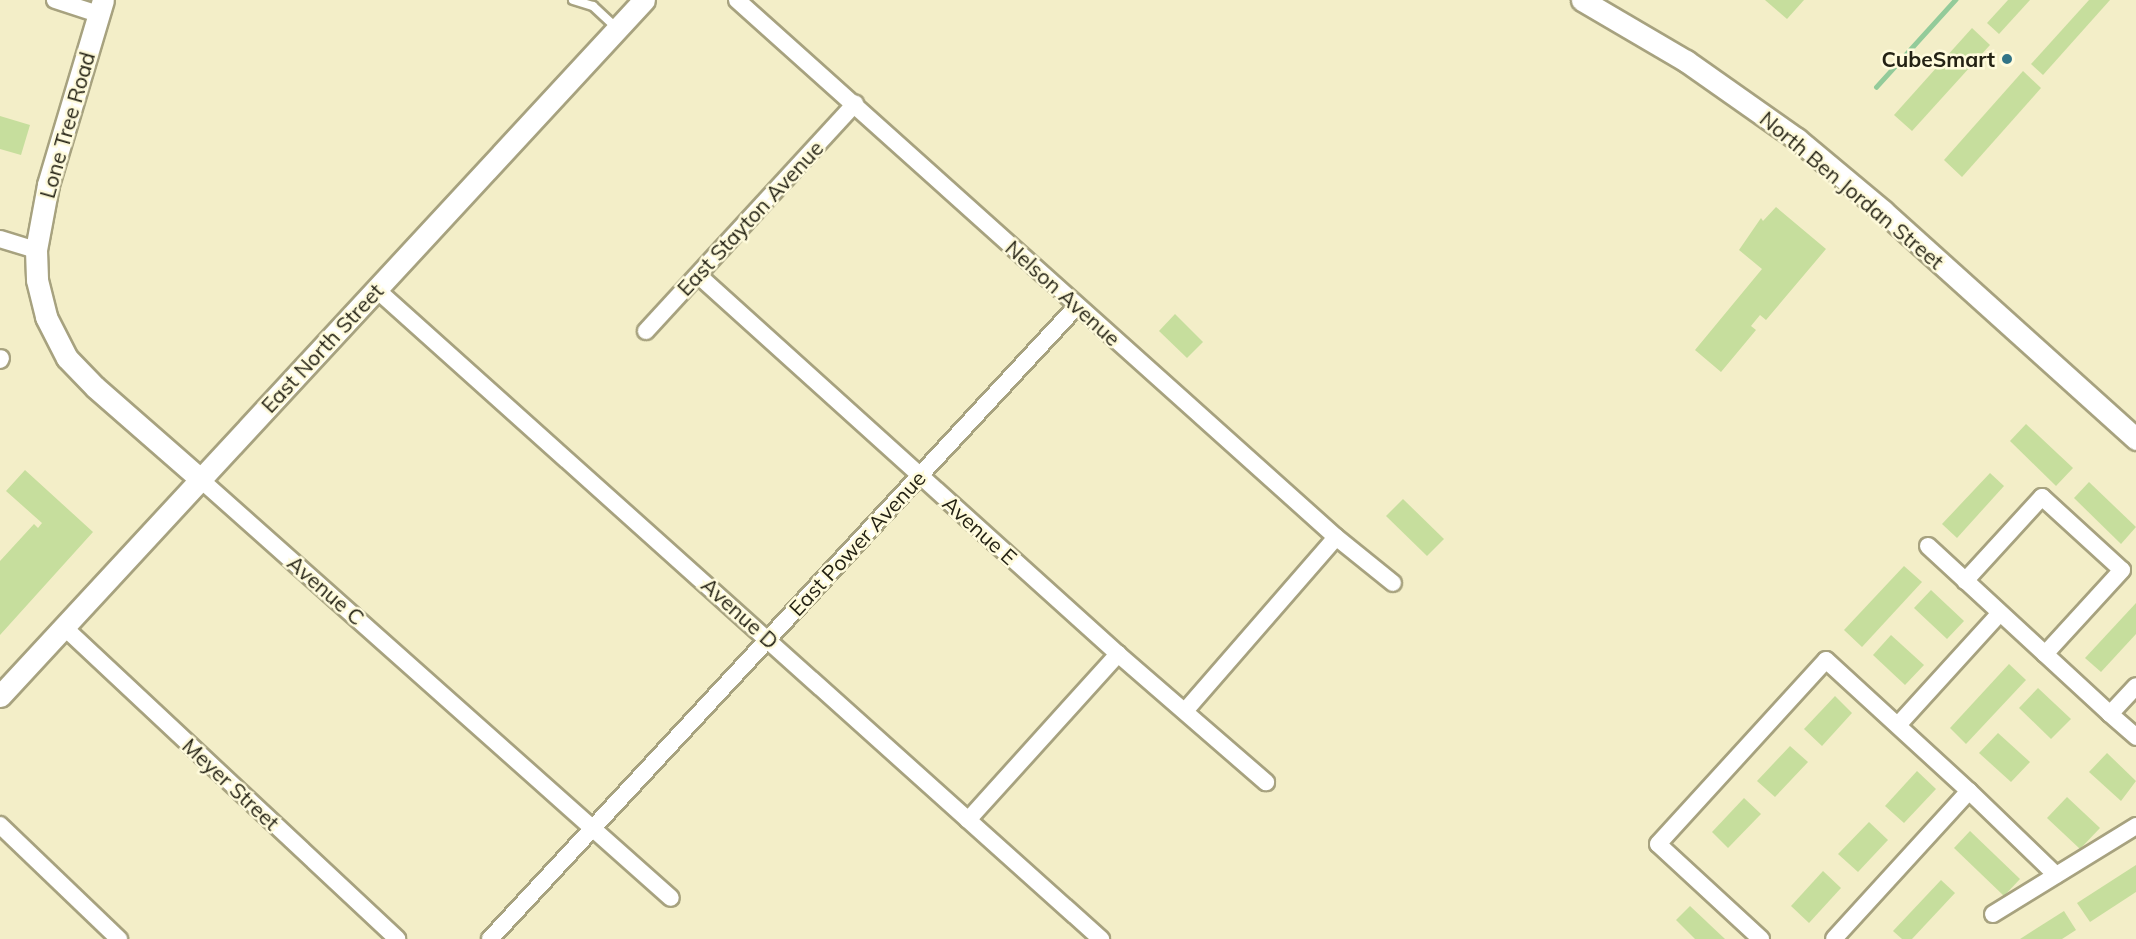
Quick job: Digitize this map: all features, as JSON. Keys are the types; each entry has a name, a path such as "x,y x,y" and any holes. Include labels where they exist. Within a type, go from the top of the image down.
{"street":[{"path":"55,0 100,7"},
{"name":"East North Street","path":"0,696 644,0"},
{"name":"Nelson Avenue","path":"737,0 1336,537 1393,583"},
{"name":"North Ben Jordan Street","path":"1582,0 1686,61 1797,139 1883,211 2072,385 2136,440"},
{"name":"Lone Tree Road","path":"36,250 48,185 100,7"},
{"name":"East Stayton Avenue","path":"646,331 855,104"},
{"path":"0,239 36,250"},
{"name":"Avenue C","path":"36,250 37,280 46,317 67,358 200,479 595,827 671,898"},
{"name":"Avenue E","path":"698,274 1118,654 1266,782"},
{"name":"Avenue D","path":"376,289 1101,939"},
{"name":"East Power Avenue","path":"490,939 1077,306"},
{"path":"1965,581 2042,497 2122,570 2045,654"},
{"path":"1185,711 1336,537"},
{"path":"1928,546 2136,737"},
{"path":"1898,725 2000,613"},
{"name":"Meyer Street","path":"64,628 397,939"},
{"path":"968,820 1118,654"},
{"path":"1761,939 1658,844 1826,660 1969,791 2056,875"},
{"path":"2110,714 2136,686"},
{"path":"1834,939 1969,791"},
{"path":"0,825 118,939"},
{"path":"1993,914 2136,826"}],"lane":[{"path":"573,0 593,6 618,28"}],"building":[{"path":"1765,0 1804,0 1787,19"},
{"path":"2008,0 2030,0 1999,34 1987,23"},
{"path":"2089,0 2110,0 2043,75 2031,64"},
{"path":"1972,28 1990,45 1912,131 1894,115"},
{"path":"2023,71 2041,88 1962,177 1944,160"},
{"path":"0,116 30,125 21,155 0,149"},
{"path":"1776,207 1826,249 1766,320 1760,315 1751,326 1756,330 1721,372 1695,350 1762,269 1739,250 1761,218 1763,221"},
{"path":"1175,314 1203,342 1187,358 1159,331"},
{"path":"2026,424 2073,468 2056,486 2010,441"},
{"path":"25,470 93,532 0,635 0,561 34,524 38,528 42,523 6,491"},
{"path":"1990,473 2004,486 1957,538 1942,524"},
{"path":"2089,482 2136,527 2121,544 2074,498"},
{"path":"1403,499 1444,539 1427,556 1386,516"},
{"path":"1904,566 1922,582 1862,647 1844,630"},
{"path":"1931,590 1964,621 1947,639 1914,608"},
{"path":"2136,603 2136,634 2101,672 2085,658"},
{"path":"1891,635 1924,665 1905,685 1873,655"},
{"path":"2009,664 2026,680 1966,744 1950,728"},
{"path":"2038,688 2071,719 2051,739 2019,708"},
{"path":"1835,696 1852,713 1822,746 1804,729"},
{"path":"1998,733 2030,762 2011,782 1979,753"},
{"path":"1790,746 1808,762 1775,797 1757,781"},
{"path":"2107,753 2136,781 2121,801 2089,772"},
{"path":"1917,771 1936,789 1904,823 1885,806"},
{"path":"2067,797 2100,828 2080,849 2047,818"},
{"path":"1744,798 1761,814 1728,848 1712,832"},
{"path":"1869,822 1888,840 1858,872 1838,854"},
{"path":"1970,831 2020,879 2004,896 1954,848"},
{"path":"2136,865 2136,892 2090,922 2077,903"},
{"path":"1823,871 1841,888 1809,923 1791,906"},
{"path":"1941,880 1955,893 1912,939 1902,939 1893,931"},
{"path":"1690,906 1725,939 1695,939 1676,920"},
{"path":"2064,911 2076,930 2062,939 2020,939"}],"waterway":[{"path":"1876,87 1955,0"}],"place":[{"name":"CubeSmart","path":"2007,59"}]}
